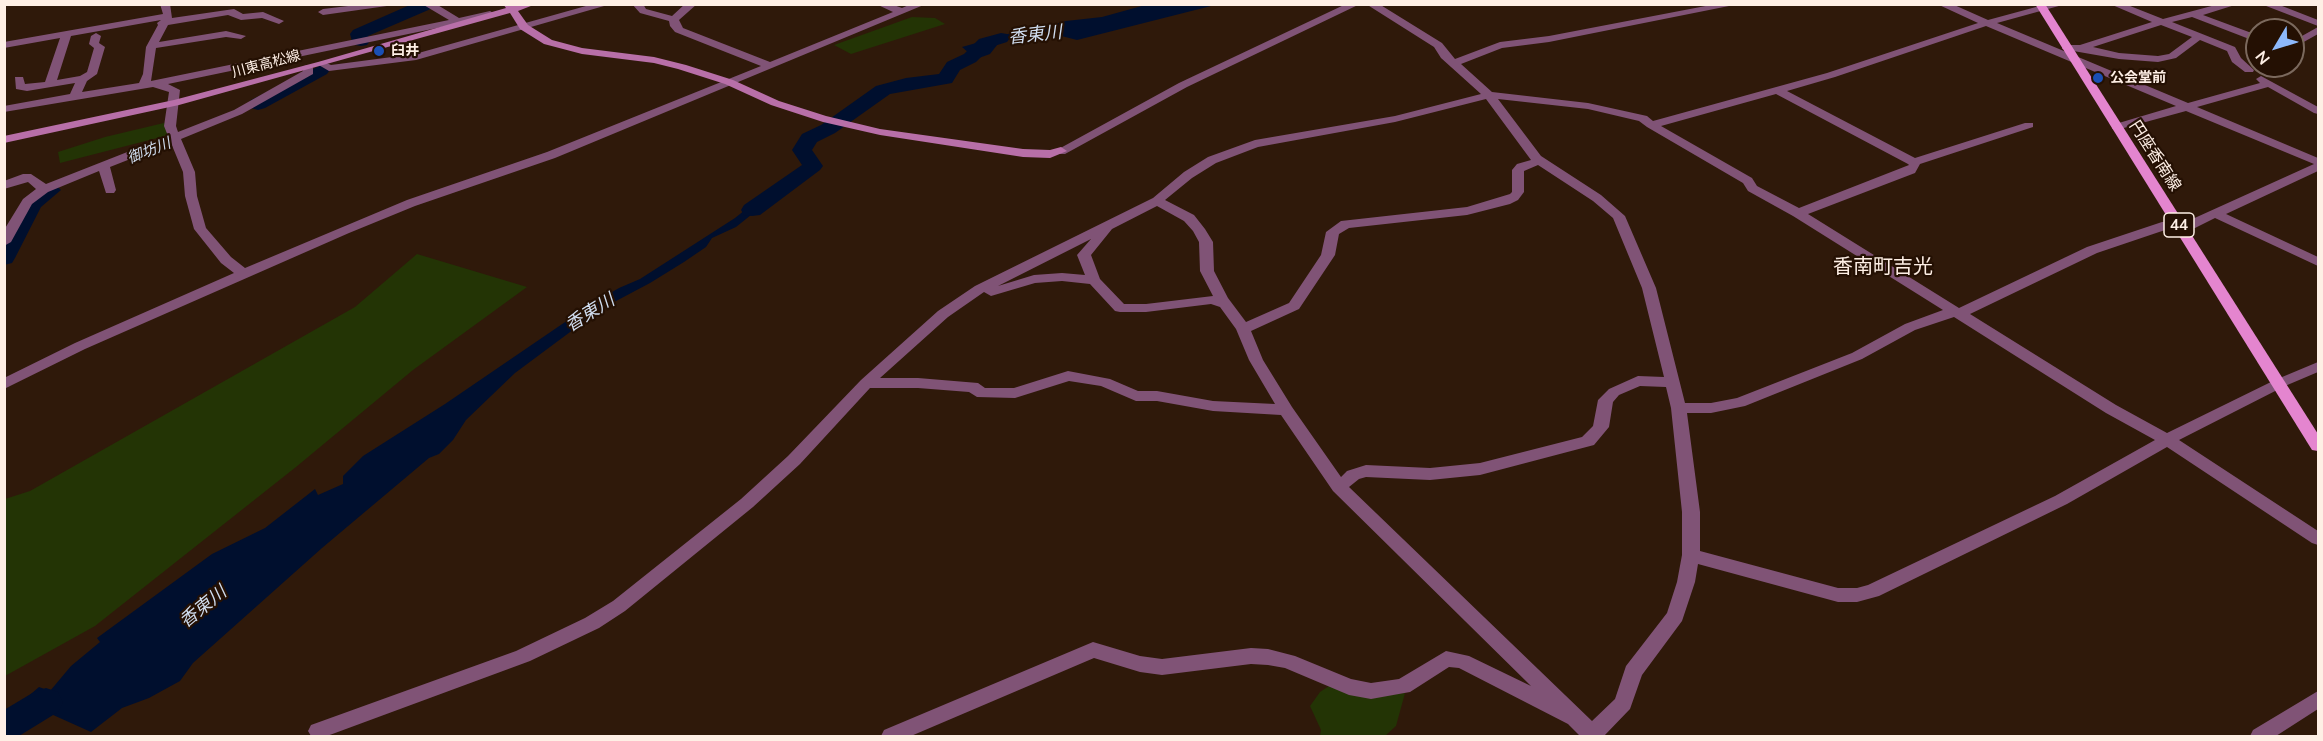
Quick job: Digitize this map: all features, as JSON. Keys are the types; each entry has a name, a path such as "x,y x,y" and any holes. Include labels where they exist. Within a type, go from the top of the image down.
{"main road":[{"name":"円座香南線","path":"2041,7 2319,446"}],"street":[{"path":"143,86 148,74 152,46 165,20 165,4"},
{"path":"323,12 396,4"},
{"name":"川東高松線","path":"4,140 175,103 322,64 509,7 531,4"},
{"path":"355,43 322,64 329,68 416,57 606,4"},
{"path":"638,4 643,11 674,19"},
{"path":"674,19 692,4"},
{"path":"881,4 902,12"},
{"path":"4,384 80,346 411,203 551,155 921,4"},
{"path":"509,7 524,27 535,35 564,48 600,55 654,60 682,67 729,82 805,114 880,132 1038,155 1060,151 1193,80 1355,4"},
{"path":"1157,201 1189,218 1199,229 1206,242 1207,271 1225,304 1243,330 1256,360 1286,410 1339,487 1592,736 1623,703 1633,672 1675,616 1691,555 1691,512 1679,408 1649,288 1619,216 1597,198 1539,161 1489,95 1445,56 1438,45 1371,4"},
{"path":"1455,63 1500,45 1549,39 1734,4"},
{"path":"1942,4 2319,162"},
{"path":"1651,125 1831,75 1986,23 2041,7 2061,4"},
{"path":"2115,4 2231,50 2236,60 2245,64"},
{"path":"2081,48 2161,22 2233,4"},
{"path":"2266,4 2317,24 2305,34"},
{"path":"427,5 447,12 457,21"},
{"path":"4,45 228,12 234,12 241,17 263,15 279,21"},
{"path":"4,109 155,84 495,13"},
{"path":"2195,15 2245,34"},
{"path":"674,19 675,26 679,30 769,65"},
{"path":"152,46 226,34 241,36"},
{"path":"50,84 66,35"},
{"path":"19,79 20,87 83,79 92,75 100,47 94,44 96,36"},
{"path":"2066,47 2119,57 2158,59 2172,56 2199,36"},
{"path":"4,242 8,227 27,202 44,189 104,168 238,112 309,72 308,68"},
{"path":"2262,78 2267,84 2319,111"},
{"path":"74,98 83,79"},
{"path":"155,84 175,90 170,126 189,172 191,196 200,229 226,260 244,274"},
{"path":"2116,126 2267,84"},
{"path":"1777,90 1914,162 2029,125"},
{"path":"4,99 31,100 60,95 60,100"},
{"path":"318,731 523,656 592,623 619,606 747,503 794,460 866,383 943,314 980,289 1157,201 1188,175 1212,160 1255,144 1395,119 1489,95 1597,107 1642,118 1748,181 1752,188 1798,213 2111,409 2167,440 2319,539"},
{"path":"1243,330 1294,306 1328,255 1333,232 1346,224 1467,211 1506,201 1518,192 1518,170 1539,161"},
{"path":"1798,213 1911,170 1916,166 1914,162"},
{"path":"1679,408 1711,408 1740,402 1857,356 1910,327 1965,311 2092,250 2167,225 2190,225 2319,167"},
{"path":"104,168 110,190"},
{"path":"4,185 23,178 31,178 44,189"},
{"path":"2216,214 2319,262"},
{"path":"1110,225 1084,255 1094,280 1120,308 1146,308 1211,300 1225,304"},
{"path":"980,289 992,292 1046,277 1094,280"},
{"path":"1691,555 1838,595 1857,595 1873,591 2061,500 2167,440 2280,383 2319,367"},
{"path":"866,383 918,383 978,388 977,392 1015,393 1068,376 1105,382 1136,396 1157,396 1213,406 1286,410"},
{"path":"1339,487 1353,476 1365,471 1430,474 1480,469 1588,441 1601,427 1606,400 1614,392 1638,381 1673,382"},
{"path":"891,736 1093,650 1140,664 1162,667 1268,657 1288,660 1349,687 1371,691 1403,686 1446,658 1462,661 1573,717"},
{"path":"2260,736 2319,699"}],"green space":[{"path":"912,17 935,18 945,24 851,54 834,45"},
{"path":"168,122 169,135 60,163 58,152 105,137"},
{"path":"417,254 527,287 413,370 296,467 95,626 5,676 5,499 30,491 355,307"},
{"path":"1332,684 1381,696 1405,693 1396,726 1385,736 1320,736 1321,730 1310,706 1320,692"}],"water":[{"path":"1149,4 1215,5 1077,40 1042,31 1023,33 1001,40 990,54 976,59 962,47 1015,32 1066,21 1102,17"},
{"path":"774,191 788,191 766,203 736,227 712,238 706,247 684,262 601,309 515,373 466,420 453,440 439,454 429,458 322,548 193,663 180,681 149,698 122,708 91,732 42,710 16,720 27,706 25,699 39,687 50,691 71,666 100,642 97,638 212,554 265,528 315,489 318,495 343,484 343,476 363,456 445,404 593,303 640,279 735,218 760,198"}],"waterway":[{"name":"御坊川","path":"361,41 359,34 427,4"},
{"name":"香東川","path":"752,210 813,166 802,150 809,138 828,129 883,90 906,84 945,79 953,66 970,58 985,43 1001,38"},
{"name":"御坊川","path":"258,104 321,70"},
{"name":"御坊川","path":"4,258 32,203 50,190"},
{"name":"香東川","path":"4,728 46,702"}],"place":[{"name":"臼井","path":"379,51"},
{"name":"公会堂前","path":"2098,78"}],"district":[{"name":"香南町吉光","path":"1883,267"}]}
